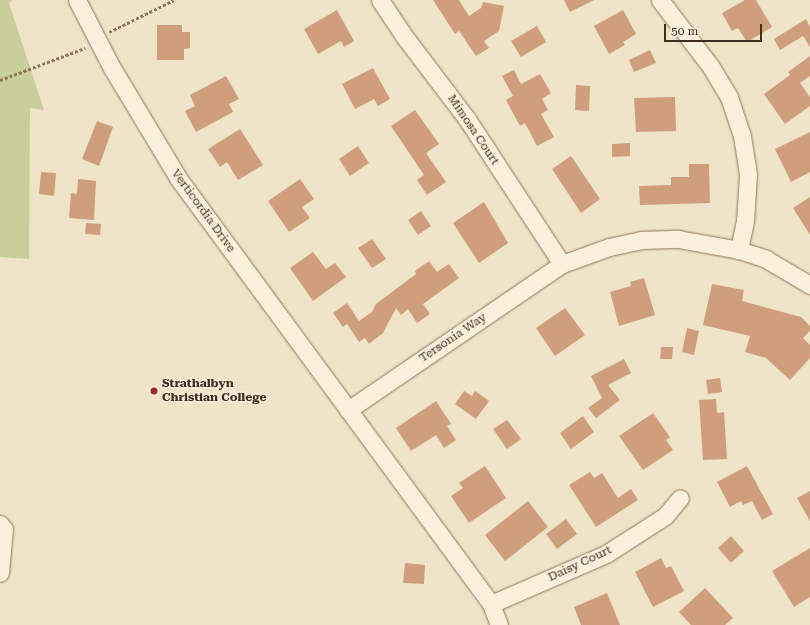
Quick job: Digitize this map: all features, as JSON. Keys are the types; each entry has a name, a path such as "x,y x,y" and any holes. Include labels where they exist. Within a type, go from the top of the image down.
{"street":[{"name":"Verticordia Drive","path":"77,0 112,68 178,178 348,410"},
{"name":"Mimosa Court","path":"380,0 404,36 467,119 562,264"},
{"path":"660,0 714,73 729,97 742,136 748,175 745,221 739,250"},
{"name":"Tersonia Way","path":"348,410 562,264 609,247 642,240 678,239 739,250 766,259 810,285"},
{"path":"348,410 491,604 499,625"},
{"name":"Daisy Court","path":"491,604 606,554 665,516 680,498"},
{"path":"0,524 4,530 0,573"}],"path":[{"path":"104,34 174,0"},
{"path":"0,80 88,46"}],"green space":[{"path":"0,0 12,0 9,3 44,110 30,108 29,259 0,257"}],"building":[{"path":"433,0 459,0 469,16 481,8 483,2 504,6 499,31 484,41 489,48 476,56 459,31 455,34"},
{"path":"564,0 594,0 570,12"},
{"path":"745,0 756,0 772,27 747,42 738,28 732,31 722,13"},
{"path":"337,10 354,41 344,47 341,41 318,54 304,29"},
{"path":"623,10 636,34 623,42 625,45 609,54 594,26"},
{"path":"806,19 810,27 810,47 803,36 780,50 774,39"},
{"path":"157,25 182,25 182,32 190,32 190,48 184,49 184,60 157,60"},
{"path":"537,26 546,42 521,57 511,41"},
{"path":"650,50 656,63 634,72 629,60"},
{"path":"810,56 810,76 800,83 810,97 810,106 785,124 764,94 790,75 788,72"},
{"path":"373,68 390,99 378,106 374,99 355,109 342,84"},
{"path":"514,70 521,84 540,74 551,93 542,99 548,110 541,114 554,137 537,146 525,123 520,126 506,100 513,96 502,76"},
{"path":"226,76 239,99 229,104 233,112 196,132 185,111 195,106 190,95"},
{"path":"576,85 590,86 589,111 575,110"},
{"path":"675,97 676,131 636,132 634,98"},
{"path":"415,110 439,144 426,153 446,182 427,195 417,180 424,175 391,126"},
{"path":"97,121 113,127 99,166 82,159"},
{"path":"240,129 263,165 238,180 227,162 220,167 208,149"},
{"path":"810,132 810,172 791,182 775,149"},
{"path":"630,143 630,156 612,157 612,144"},
{"path":"358,146 369,163 350,176 339,159"},
{"path":"571,156 600,199 581,213 552,169"},
{"path":"689,164 709,164 710,203 640,205 639,186 671,185 671,177 689,177"},
{"path":"41,172 56,173 54,196 39,194"},
{"path":"78,179 96,181 94,220 69,218 71,193 77,194"},
{"path":"300,179 314,199 302,207 310,218 289,232 268,201"},
{"path":"810,197 810,235 793,208"},
{"path":"484,202 508,243 479,263 453,223"},
{"path":"421,211 431,226 418,235 408,220"},
{"path":"86,223 101,224 100,235 85,234"},
{"path":"372,239 386,259 372,268 358,248"},
{"path":"313,252 326,269 335,263 346,277 313,301 290,268"},
{"path":"429,261 437,272 449,264 459,278 423,304 430,314 417,323 408,309 401,315 396,308 383,333 369,344 365,338 359,342 347,324 343,327 333,313 347,303 359,321 372,312 376,304 416,274 415,271"},
{"path":"644,278 655,315 619,326 610,292 631,286 630,282"},
{"path":"712,284 744,290 742,301 801,317 810,326 810,331 803,338 810,345 810,358 790,380 766,358 745,352 750,336 703,325"},
{"path":"565,308 585,335 555,356 536,328"},
{"path":"687,328 699,331 694,355 682,352"},
{"path":"661,347 673,347 672,359 660,359"},
{"path":"624,359 631,373 608,385 620,400 596,418 588,408 602,398 591,376"},
{"path":"720,378 722,392 708,394 706,380"},
{"path":"464,391 472,396 475,391 489,401 476,419 455,404"},
{"path":"716,399 717,413 724,412 727,459 703,460 699,400"},
{"path":"436,401 451,424 447,426 456,440 444,448 436,435 411,451 396,428"},
{"path":"653,413 670,437 666,440 673,450 643,470 619,436"},
{"path":"583,416 594,432 571,449 560,433"},
{"path":"507,420 521,439 507,449 493,429"},
{"path":"485,466 506,498 469,523 451,496 463,488 459,483"},
{"path":"747,466 773,514 762,520 752,501 743,505 741,501 730,507 717,482"},
{"path":"590,472 594,478 602,473 618,498 631,489 638,500 596,527 569,485"},
{"path":"810,491 810,521 797,498"},
{"path":"528,501 548,527 505,561 485,535"},
{"path":"566,519 577,534 557,549 546,534"},
{"path":"731,536 744,551 731,563 718,548"},
{"path":"810,548 810,597 794,607 772,571"},
{"path":"661,558 666,568 671,566 684,591 653,607 635,572"},
{"path":"405,563 425,565 424,584 403,583"},
{"path":"705,588 733,618 725,625 691,625 679,612"},
{"path":"607,593 620,625 581,625 574,607"}],"place":[{"name":"Strathalbyn Christian College","path":"154,391"}]}
